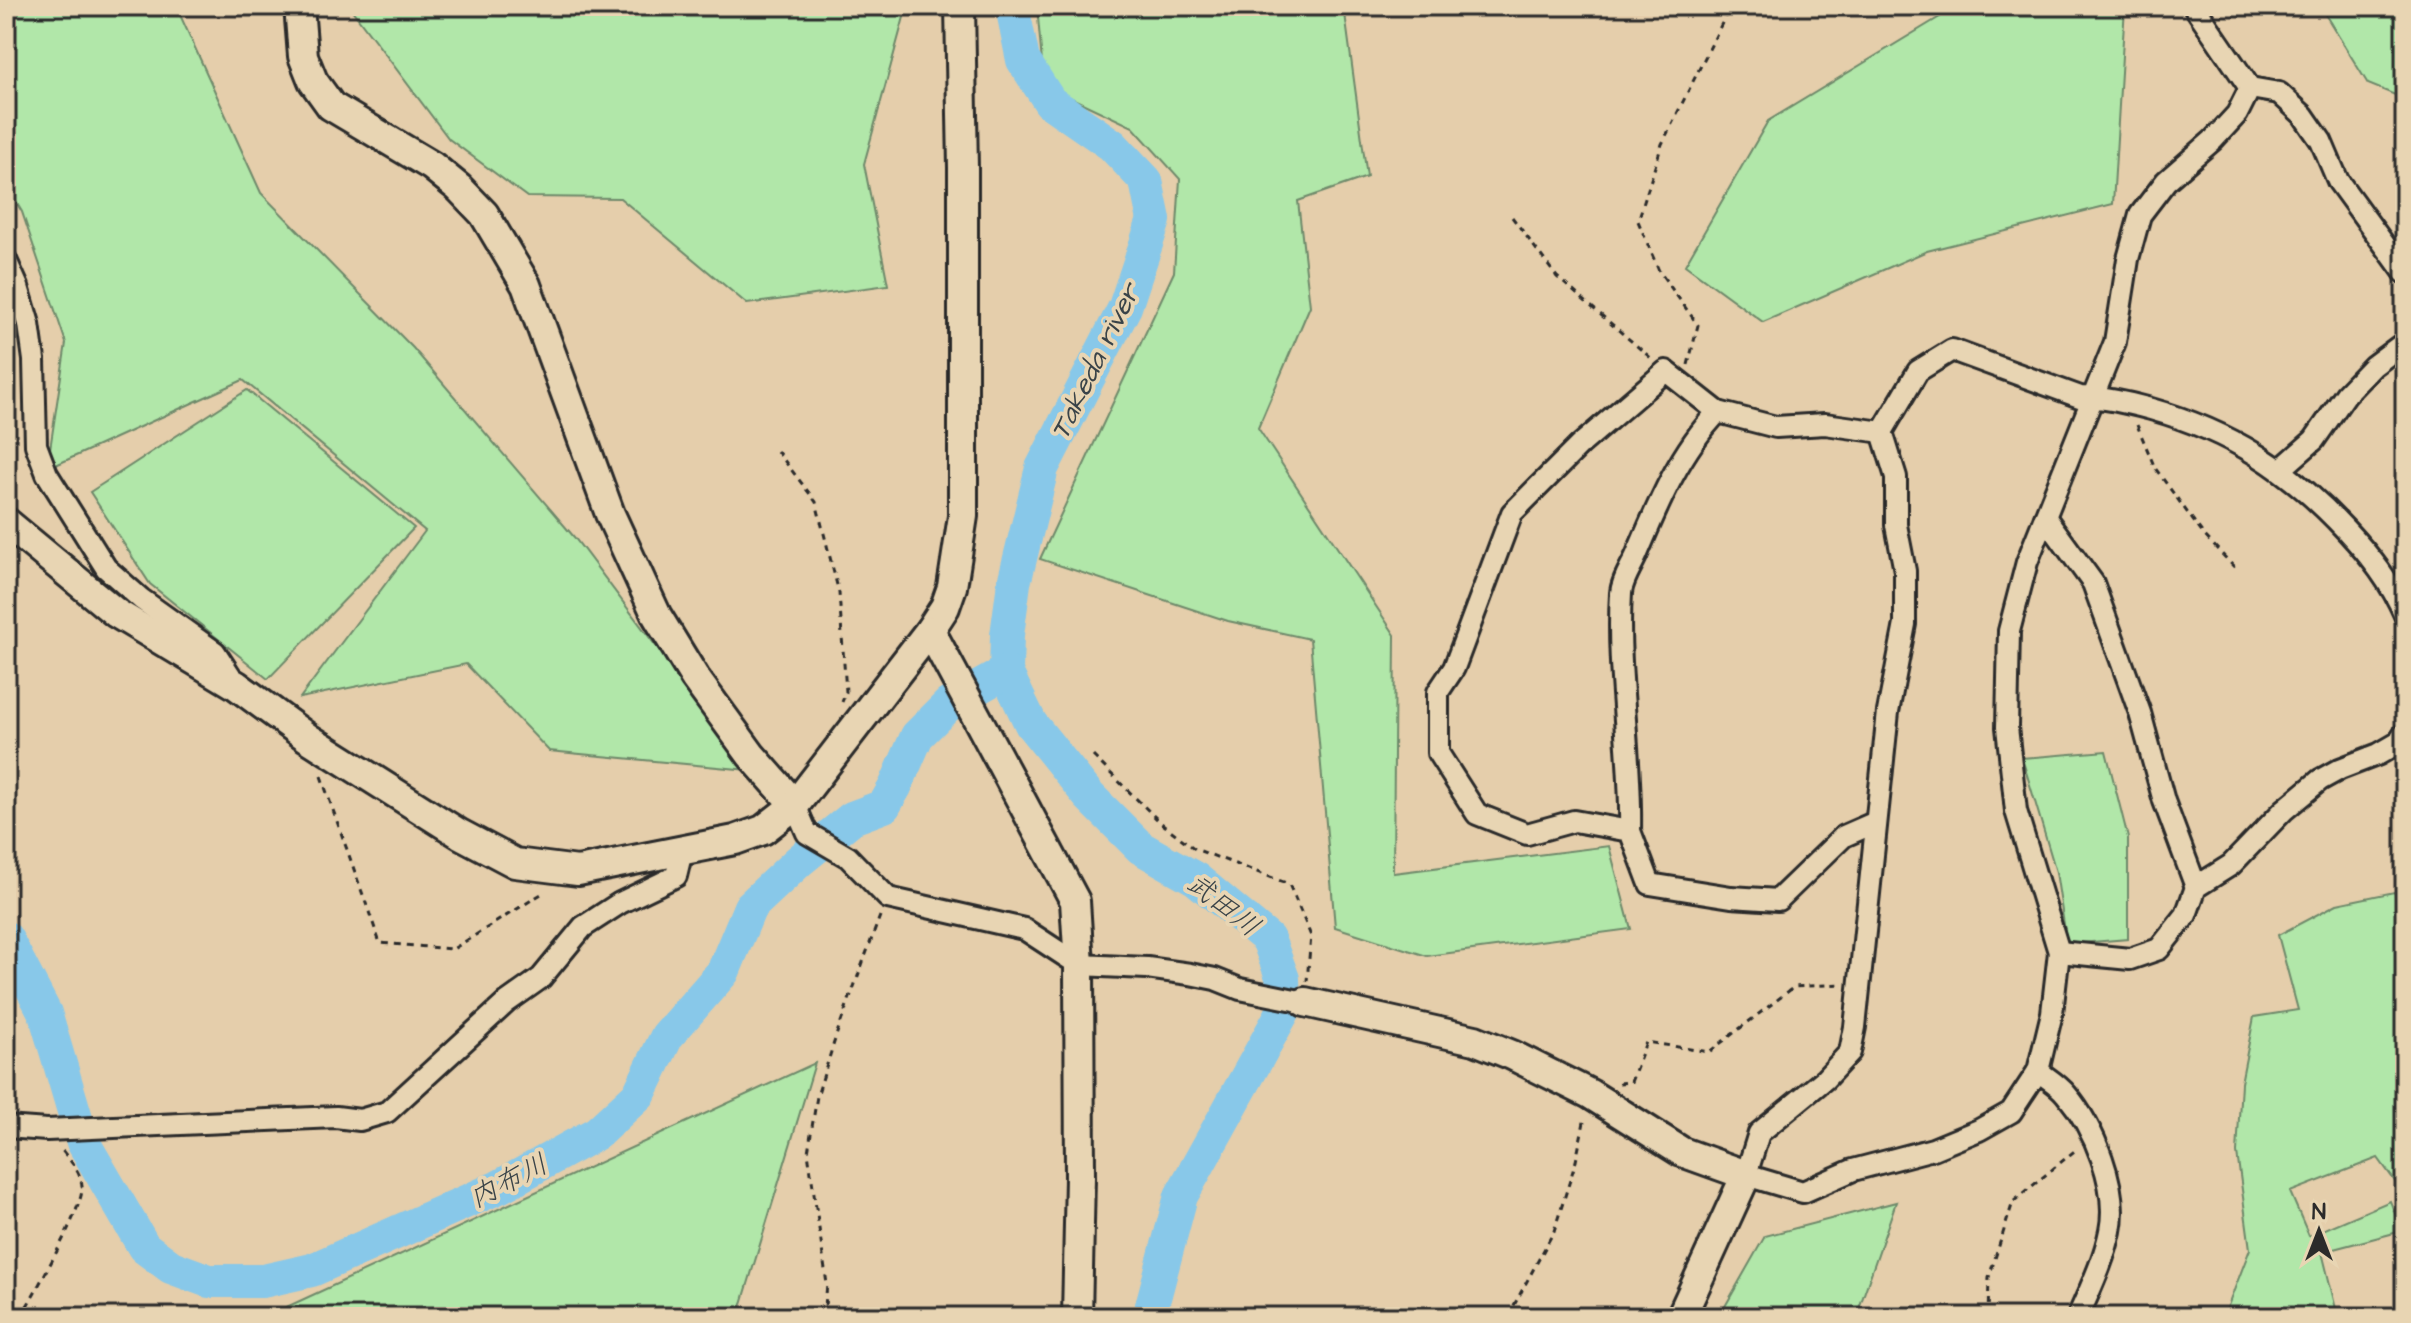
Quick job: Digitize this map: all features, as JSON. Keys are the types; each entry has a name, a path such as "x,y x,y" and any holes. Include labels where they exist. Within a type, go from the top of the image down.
{"street":[{"path":"299,6 303,56 313,81 331,106 432,166 459,188 484,214 526,285 610,514 657,616 695,678 751,755 795,805 807,833 848,857 888,898 1024,929 1079,965 1147,968 1215,979 1240,989 1475,1040 1590,1094 1682,1152 1803,1192 1853,1170 1933,1149 1979,1130 2011,1112 2038,1071 2052,1013 2059,952 2016,811 2007,727 2009,631 2027,562 2115,342 2128,259 2140,215 2166,181 2213,140 2237,114 2250,88"},
{"path":"6,522 116,613 236,685 308,738 460,834 515,863 578,871 735,840 763,830 795,805 935,640 952,587 963,516 960,6"},
{"path":"2197,8 2250,88 2279,93 2303,115 2321,141 2338,181 2405,273"},
{"path":"6,260 29,324 34,360 36,445 47,474 106,568 141,599 215,652 236,685"},
{"path":"2280,470 2314,440 2346,394 2373,366 2405,342"},
{"path":"1681,1317 1746,1175 1759,1133 1825,1079 1850,1052 1861,983 1888,712 1905,624 1905,571 1896,525 1896,477 1882,432 1918,371 1952,350 2080,397 2128,403 2186,419 2220,434 2280,470 2330,513 2372,559 2405,615"},
{"path":"1630,831 1574,821 1527,834 1477,814 1438,753 1438,692 1454,668 1512,513 1580,445 1666,371 1718,412 1776,427 1825,424 1882,432"},
{"path":"1718,412 1698,433 1658,505 1621,590 1630,831 1650,884 1731,897 1778,900 1844,836 1876,822"},
{"path":"2045,517 2093,583 2140,713 2164,801 2196,887"},
{"path":"935,640 1075,901 1079,965 1077,1317"},
{"path":"2059,952 2130,959 2159,949 2186,915 2196,887 2231,865 2284,810 2320,780 2379,754 2398,743 2405,733"},
{"path":"6,1127 47,1130 336,1117 360,1120 387,1112 507,1002 541,978 583,927 620,903 676,876 682,851"},
{"path":"2038,1071 2066,1093 2093,1135 2106,1172 2112,1202 2111,1229 2078,1317"}],"path":[{"path":"1683,384 1698,325 1659,271 1638,221 1662,144 1725,17 1722,6"},
{"path":"1512,217 1557,277 1666,371"},
{"path":"2128,403 2155,468 2203,534 2235,568"},
{"path":"777,451 816,502 839,593 846,692 841,707"},
{"path":"308,738 380,943 453,949 578,871"},
{"path":"1093,756 1160,822 1195,849 1289,884 1311,936 1305,1002"},
{"path":"824,1317 827,1284 808,1152 821,1083 888,898"},
{"path":"1618,1083 1631,1082 1646,1042 1709,1052 1794,987 1861,983"},
{"path":"1511,1317 1518,1297 1554,1231 1576,1161 1590,1094"},
{"path":"21,1317 66,1233 83,1190 79,1173 47,1130"},
{"path":"1988,1317 1989,1277 2013,1202 2093,1135"}],"green space":[{"path":"6,6 176,6 261,193 413,348 574,537 749,770 549,751 466,664 300,698 425,531 243,380 47,469 66,343 22,212 6,185"},
{"path":"349,6 907,6 864,164 888,285 747,304 620,198 527,197 449,139"},
{"path":"1037,6 1344,6 1367,177 1298,201 1310,306 1258,428 1395,635 1393,873 1609,846 1631,929 1427,956 1335,927 1310,639 1228,621 1040,559 1174,272 1180,179 1133,127 1044,85"},
{"path":"1958,6 2125,6 2113,204 1927,251 1763,322 1685,265 1768,121"},
{"path":"2320,6 2405,6 2405,99 2368,84"},
{"path":"247,390 414,528 268,679 150,584 90,492"},
{"path":"2106,751 2128,838 2128,939 2067,944 2056,872 2022,758"},
{"path":"2394,892 2405,910 2405,1195 2378,1158 2290,1192 2309,1236 2390,1201 2402,1231 2322,1252 2338,1317 2211,1317 2226,1311 2250,1249 2237,1153 2241,1083 2254,1017 2298,1010 2278,935 2337,904"},
{"path":"815,1063 738,1317 265,1317"},
{"path":"1896,1202 1856,1317 1719,1317 1765,1236"}],"waterway":[{"name":"武田川","path":"1012,6 1023,60 1050,102 1112,145 1146,181 1154,220 1125,307 1042,468 1014,583 1006,672 1031,724 1089,796 1141,848 1196,879 1268,939 1283,979 1284,1010 1181,1196 1149,1317"},
{"name":"内布川","path":"6,938 45,1013 83,1142 144,1247 171,1267 209,1281 263,1281 312,1270 499,1187 597,1133 639,1094 667,1036 723,972 750,907 799,861 852,818 884,806 917,736 949,704 1006,672"}],"water label":[{"name":"Takeda river","path":"1094,361"}]}
